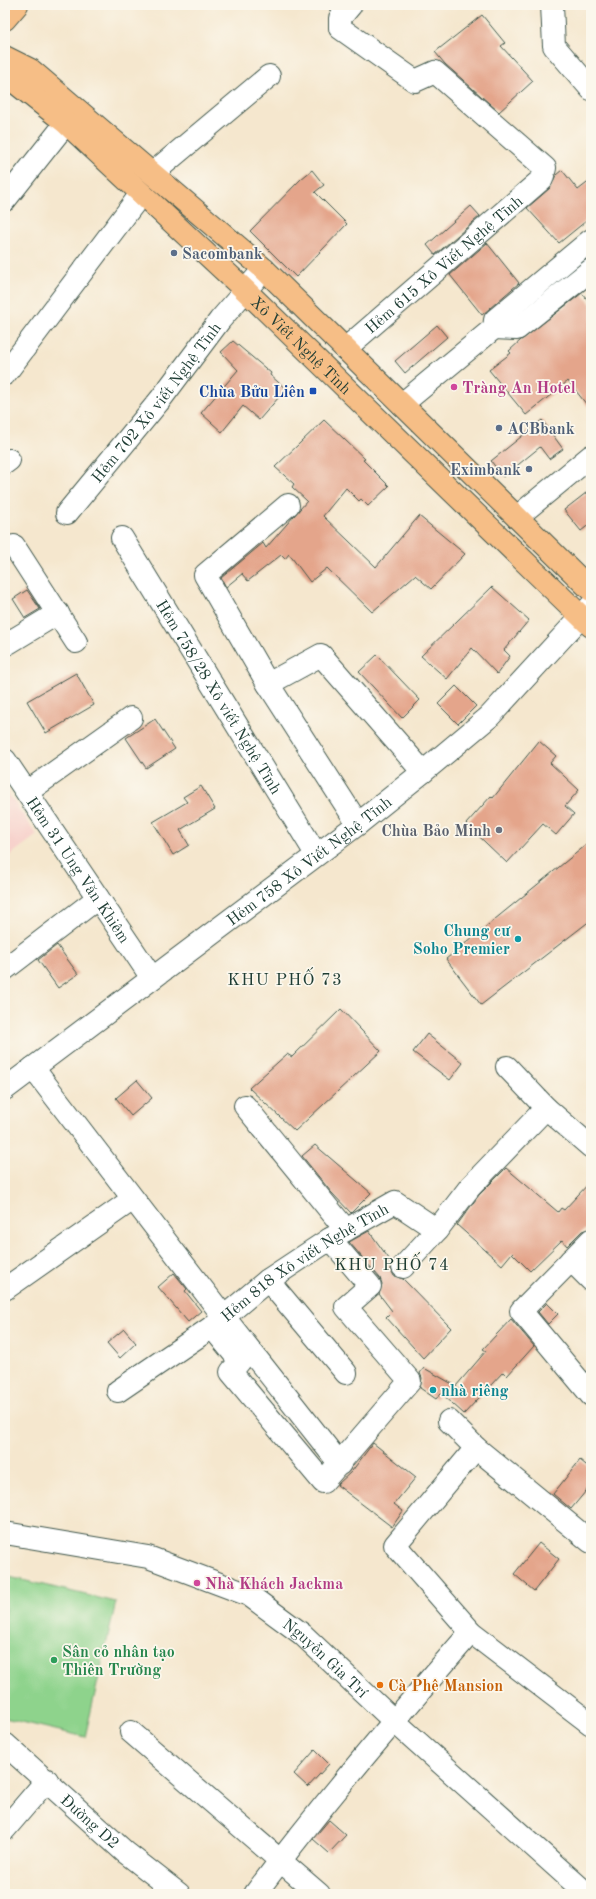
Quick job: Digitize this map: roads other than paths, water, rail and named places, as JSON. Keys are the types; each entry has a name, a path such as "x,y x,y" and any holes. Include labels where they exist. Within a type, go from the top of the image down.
{"main road":[{"path":"5,19 17,5"},
{"name":"Xô Viết Nghệ Tĩnh","path":"5,57 31,70 264,269 591,590"},
{"name":"Xô Viết Nghệ Tĩnh","path":"5,71 17,84 66,123 245,290 588,617"}],"street":[{"name":"Hẻm 615 Xô Viết Nghệ Tĩnh","path":"345,349 542,179 545,168 435,72 415,81 340,28 340,18 351,5"},
{"path":"552,5 554,46 591,89"},
{"path":"153,173 269,76"},
{"path":"5,200 66,123"},
{"path":"5,374 141,194"},
{"path":"494,328 495,320 591,240"},
{"name":"Hẻm 702 Xô viết Nghệ Tĩnh","path":"67,513 160,400 220,320 264,269"},
{"path":"402,404 494,328 517,329 591,270"},
{"path":"552,272 566,290"},
{"path":"517,517 591,456"},
{"path":"288,505 205,575 268,684 358,824"},
{"name":"Hẻm 758/28 Xô viết Nghệ Tĩnh","path":"122,538 316,854"},
{"path":"14,546 76,642"},
{"path":"5,645 58,613"},
{"name":"Hẻm 758 Xô Viết Nghệ Tĩnh","path":"5,1089 316,854 358,824 423,772 489,717 588,617"},
{"path":"268,684 321,655 423,772"},
{"path":"27,792 131,718"},
{"name":"Hẻm 31 Ung Văn Khiêm","path":"5,760 152,978"},
{"path":"5,969 98,898"},
{"path":"507,1067 546,1108 591,1147"},
{"path":"33,1068 134,1199 218,1322 340,1464 380,1414 410,1381 346,1307 370,1286 338,1235 245,1106"},
{"path":"403,1267 437,1230 470,1187 546,1108"},
{"path":"5,1289 134,1199"},
{"name":"Hẻm 818 Xô viết Nghệ Tĩnh","path":"118,1391 218,1322 268,1280 338,1235 395,1202 437,1230"},
{"path":"591,1240 521,1311 591,1394"},
{"path":"571,1260 591,1280"},
{"path":"268,1280 346,1373"},
{"path":"449,1422 476,1448 591,1542"},
{"path":"476,1448 395,1545 471,1632 591,1724"},
{"name":"Nguyễn Gia Trí","path":"5,1533 148,1557 249,1595 302,1634 394,1721 587,1894"},
{"path":"255,1894 394,1721 471,1632"},
{"path":"131,1732 319,1894"},
{"name":"Đường D2","path":"5,1744 47,1780 125,1852 179,1894"},
{"path":"5,1829 47,1780"}],"place":[{"name":"Sacombank","path":"174,253"},
{"name":"Tràng An Hotel","path":"454,387"},
{"name":"Chùa Bửu Liên","path":"313,391"},
{"name":"ACBbank","path":"499,428"},
{"name":"Eximbank","path":"529,469"},
{"name":"Chùa Bảo Minh","path":"499,830"},
{"name":"Chung cư Soho Premier","path":"518,939"},
{"name":"nhà riêng","path":"433,1390"},
{"name":"Nhà Khách Jackma","path":"197,1583"},
{"name":"Sân cỏ nhân tạo Thiên Trường","path":"54,1660"},
{"name":"Cà Phê Mansion","path":"380,1685"}],"district":[{"name":"KHU PHỐ 73","path":"285,979"},
{"name":"KHU PHỐ 74","path":"392,1264"}]}
